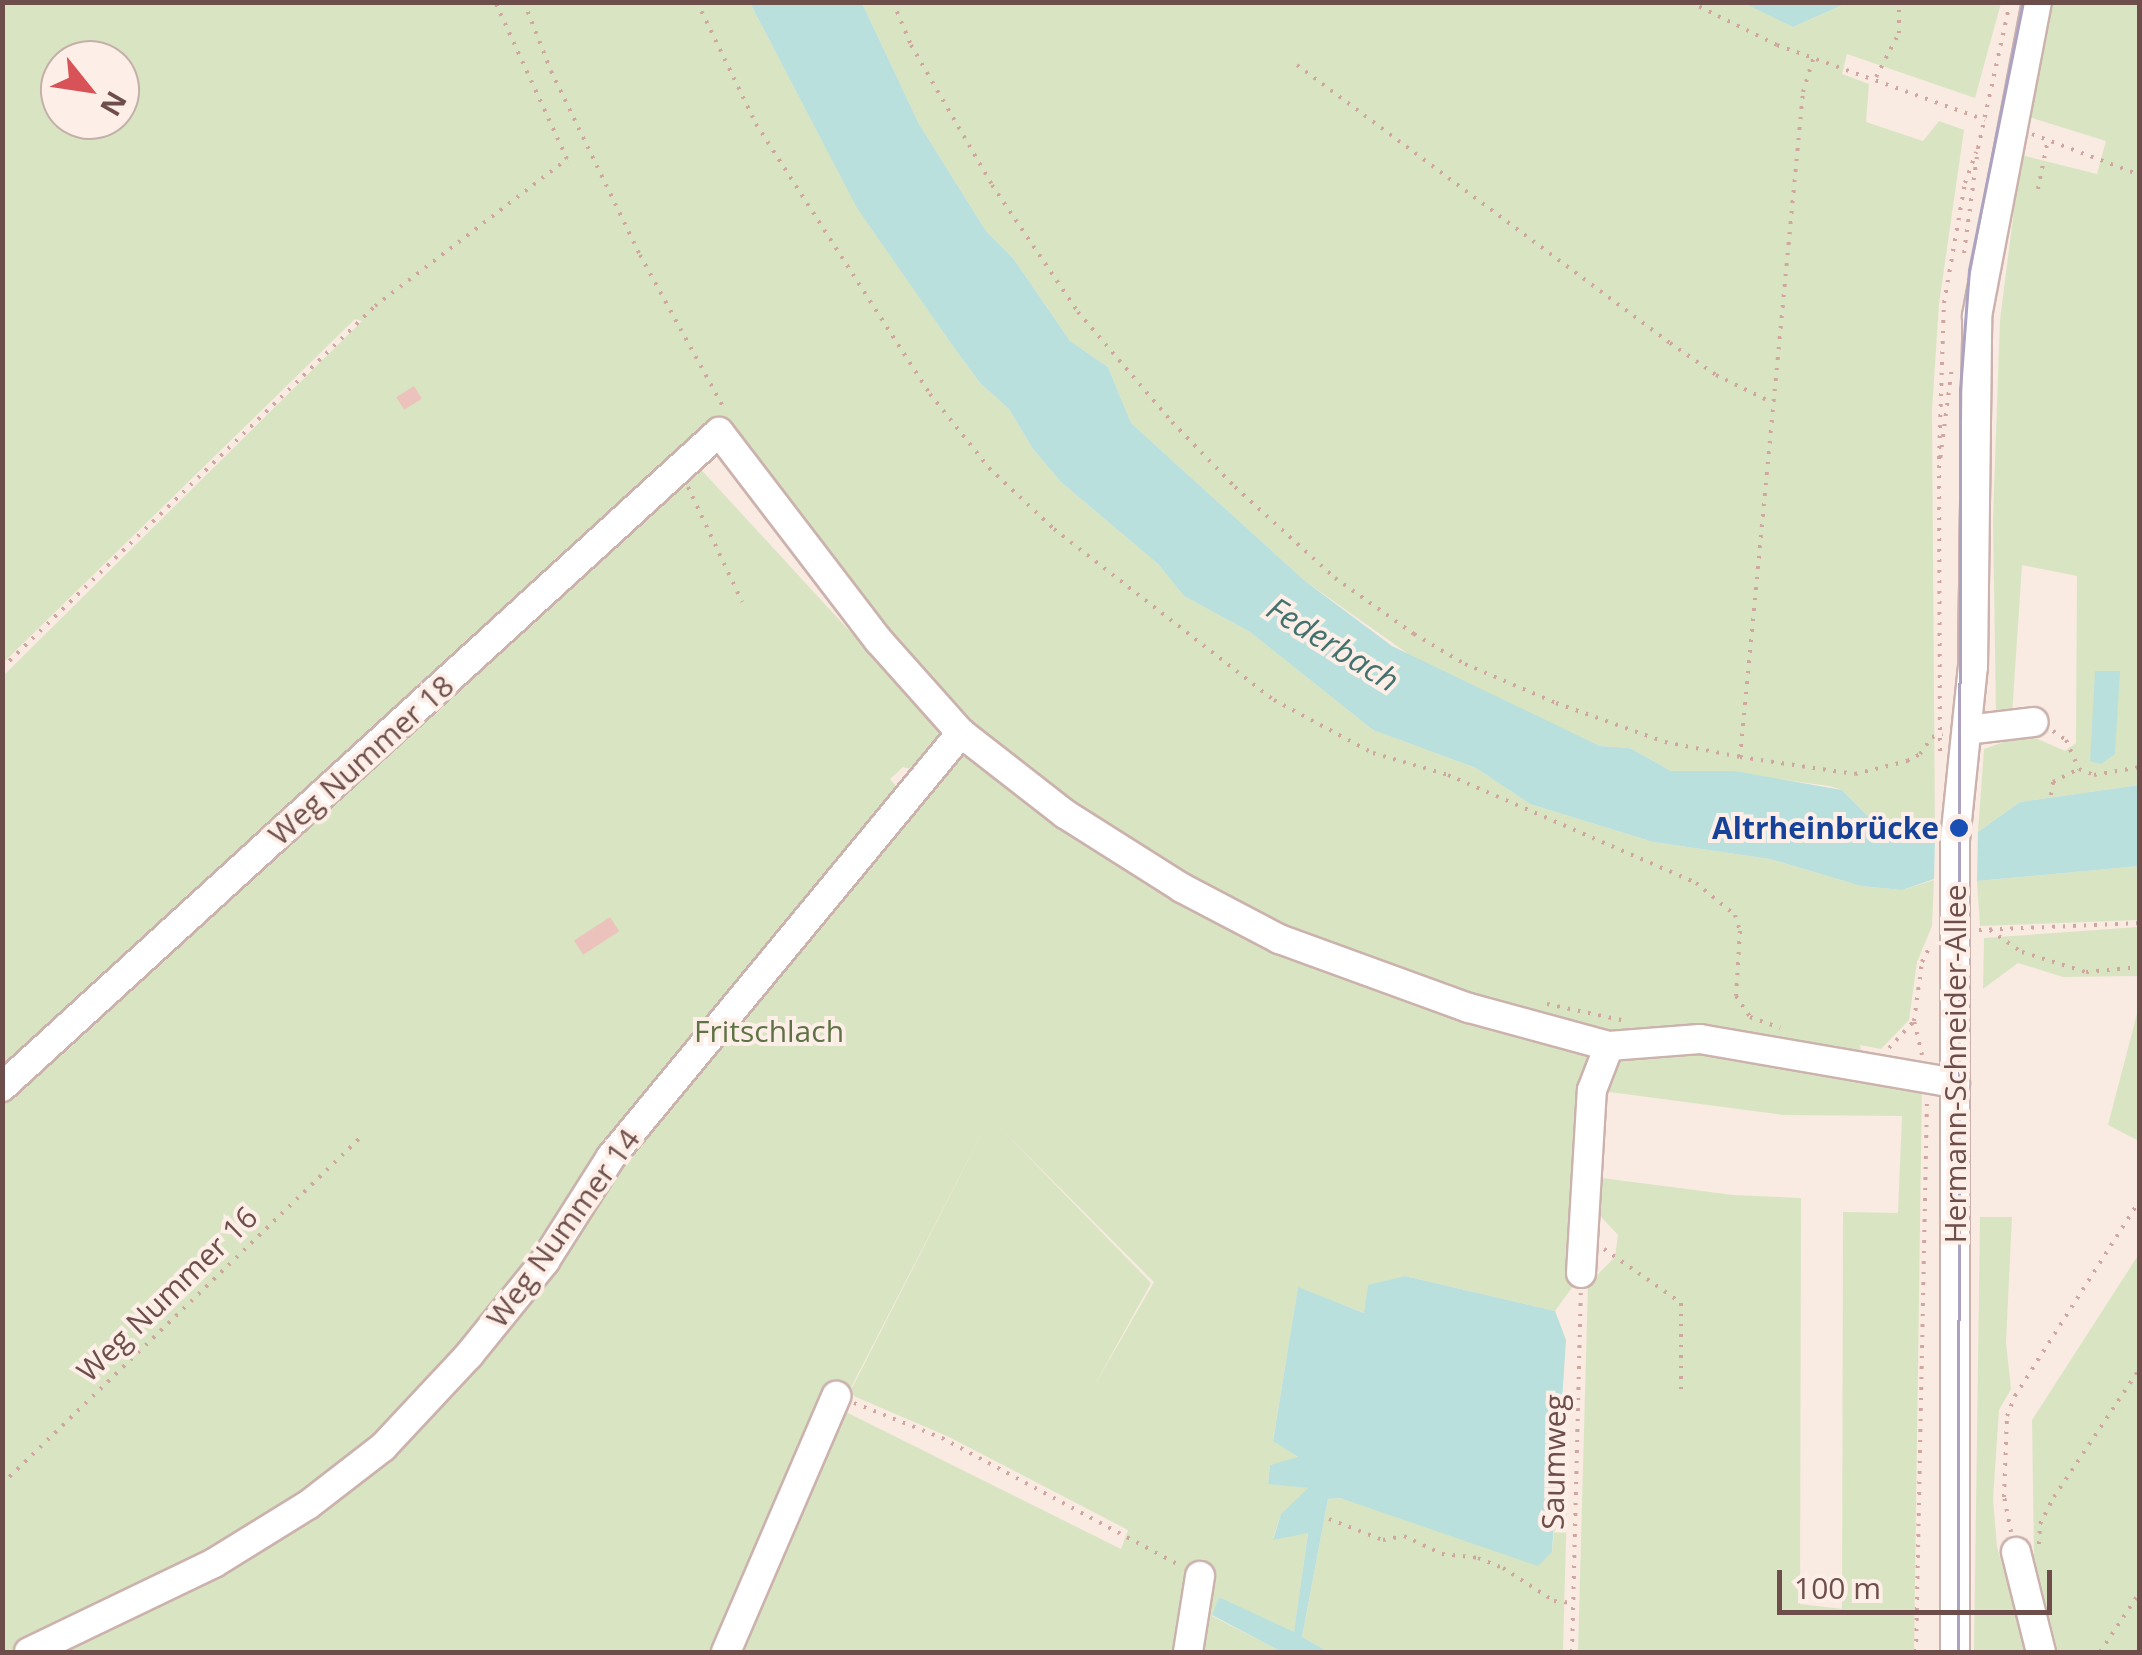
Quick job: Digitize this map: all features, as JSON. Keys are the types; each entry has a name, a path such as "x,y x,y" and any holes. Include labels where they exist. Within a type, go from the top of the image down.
{"street":[{"name":"Hermann-Schneider-Allee","path":"1955,1652 1941,1080 1955,899 1955,832 1973,667 1977,316 1997,123 2037,2"},
{"name":"Weg Nummer 18","path":"2,1087 719,432"},
{"path":"719,432 879,641 962,733 1065,814 1182,888 1279,939 1469,1008 1609,1046 1700,1038 1941,1080"},
{"path":"1967,730 2034,722"},
{"name":"Weg Nummer 14","path":"29,1652 214,1563 308,1506 383,1447 470,1355 545,1261 611,1157 962,733"},
{"path":"1581,1273 1592,1090 1609,1046"},
{"path":"726,1652 836,1396"},
{"path":"2027,1552 2040,1652"},
{"path":"1188,1652 1200,1576"}],"path":[{"path":"2,668 374,306 567,159 495,2"},
{"path":"524,2 552,71 640,254 725,406 719,432"},
{"path":"697,2 756,124 930,394 989,468 1054,529 1274,700 1373,753 1448,775 1696,883 1735,915 1740,931 1736,996 1750,1017 1783,1029"},
{"path":"893,2 911,45 992,185 1078,312 1184,435 1335,578 1465,664 1556,703 1665,742 1856,774 1888,769 1920,754 1932,737 1967,730"},
{"path":"1690,2 1763,38 2140,175"},
{"path":"1876,77 1900,33 1900,2"},
{"path":"1997,123 2010,2"},
{"path":"1740,757 1803,92 1814,56"},
{"path":"1297,65 1670,343 1716,375 1771,402"},
{"path":"2038,188 2048,139"},
{"path":"1939,468 1937,412 1944,303 1964,183 1978,148"},
{"path":"678,470 742,602"},
{"path":"2034,722 2066,740 2079,769 2094,775 2140,767"},
{"path":"2052,795 2053,782 2079,769"},
{"path":"1975,930 2140,923"},
{"path":"1990,930 2022,952 2086,972 2140,968"},
{"path":"1916,1652 1941,1080 1914,1021 1922,962 1934,936"},
{"path":"1533,1000 1626,1022"},
{"path":"1869,1069 1914,1021"},
{"name":"Weg Nummer 16","path":"2,1484 362,1136"},
{"path":"2027,1552 2004,1496 2011,1406 2140,1200"},
{"path":"1615,1256 1682,1303 1682,1393"},
{"name":"Saumweg","path":"1572,1652 1581,1273"},
{"path":"2027,1552 2054,1497 2140,1368"},
{"path":"836,1396 942,1438 1200,1576"},
{"path":"1329,1520 1383,1540 1404,1536 1442,1554 1478,1558 1502,1568 1554,1602 1573,1603"},
{"path":"2100,1652 2140,1592"}],"green space":[{"path":"1744,2 1793,27 1847,3 2001,3 1975,98 1847,54 1842,74 1869,84 1866,122 1923,141 1939,121 1964,130 1939,304 1932,410 1935,838 1919,841 1880,828 1842,790 1829,786 1718,771 1671,771 1630,748 1600,746 1421,663 1305,581 1131,423 1108,367 1070,341 1013,258 986,231 919,124 862,3"},
{"name":"Fritschlach","path":"3,3 750,3 857,207 957,352 981,384 1009,409 1033,449 1061,482 1158,564 1184,596 1250,632 1373,730 1476,768 1530,804 1653,842 1770,859 1861,886 1902,890 1934,880 1932,926 1917,962 1909,1020 1881,1049 1860,1045 1863,1065 1703,1034 1606,1036 1387,976 1276,932 1199,892 1102,832 970,731 906,666 728,435 715,425 620,518 625,525 695,463 946,736 918,771 903,767 890,779 900,791 876,819 892,830 948,766 966,752 980,754 1127,865 1267,941 1413,1000 1596,1052 1586,1091 1576,1282 1555,1311 1405,1276 1368,1286 1365,1313 1298,1288 1273,1440 1299,1458 1270,1465 1268,1483 1309,1488 1281,1514 1273,1538 1308,1532 1294,1633 1219,1597 1212,1616 1282,1652 3,1652 3,676 362,321 355,319 3,663","holes":["990,1117 849,1394 949,1437 1128,1530 1121,1549 840,1409","1003,1131 1154,1282 1092,1390 1151,1283"]},
{"path":"2051,3 2139,3 2139,785 2020,802 1978,832 1984,749 2026,734 2065,751 2076,743 2077,576 2022,565 2012,715 1996,716 1993,519 2000,320 2021,155 2097,174 2106,141 2026,116"},
{"path":"2139,866 2139,920 1980,926 1977,881"},
{"path":"2139,927 2139,976 2063,977 2018,963 1983,989 1984,938"},
{"path":"2139,1006 2139,1141 2108,1125"},
{"path":"1664,1046 1922,1083 1914,1652 1578,1652 1588,1284 1615,1257 1618,1235 1592,1207 1594,1177 1733,1195 1801,1198 1800,1604 1842,1609 1843,1212 1898,1213 1902,1116 1783,1115 1602,1091 1616,1051"},
{"path":"1980,1217 2012,1217 2006,1342 2011,1389 1999,1410 1993,1499 1997,1547 2027,1652 1974,1652"},
{"path":"2139,1254 2139,1652 2058,1652 2034,1556 2032,1420"},
{"path":"1340,1498 1552,1552 1557,1501 1567,1500 1563,1652 1329,1652 1302,1637 1328,1499"}],"water":[{"path":"1744,2 1847,3 1793,27"},
{"name":"Federbach","path":"750,3 862,3 919,124 986,231 1013,258 1070,341 1108,367 1131,423 1305,581 1392,646 1600,746 1630,748 1671,771 1734,771 1842,790 1880,828 1919,841 1935,838 1934,879 1902,890 1861,886 1770,859 1653,842 1530,804 1476,768 1373,730 1250,632 1184,596 1158,564 1061,482 1033,449 1009,409 981,384 957,352 857,208"},
{"path":"2095,671 2120,671 2115,754 2101,764 2090,761"},
{"path":"2139,785 2139,866 1977,881 1978,832 2020,802"},
{"path":"1405,1276 1555,1311 1566,1340 1552,1552 1538,1566 1340,1498 1328,1499 1302,1637 1329,1652 1282,1652 1212,1615 1219,1597 1294,1632 1308,1533 1273,1540 1281,1514 1308,1488 1268,1484 1270,1465 1298,1457 1273,1441 1298,1287 1364,1313 1368,1285"}],"building":[{"path":"414,386 422,399 404,410 396,397"},
{"path":"610,917 619,931 583,955 574,940"}],"tram line":[{"path":"1958,1652 1960,390 1969,270 2023,2"}],"place":[{"name":"Altrheinbrücke","path":"1959,828"}]}
